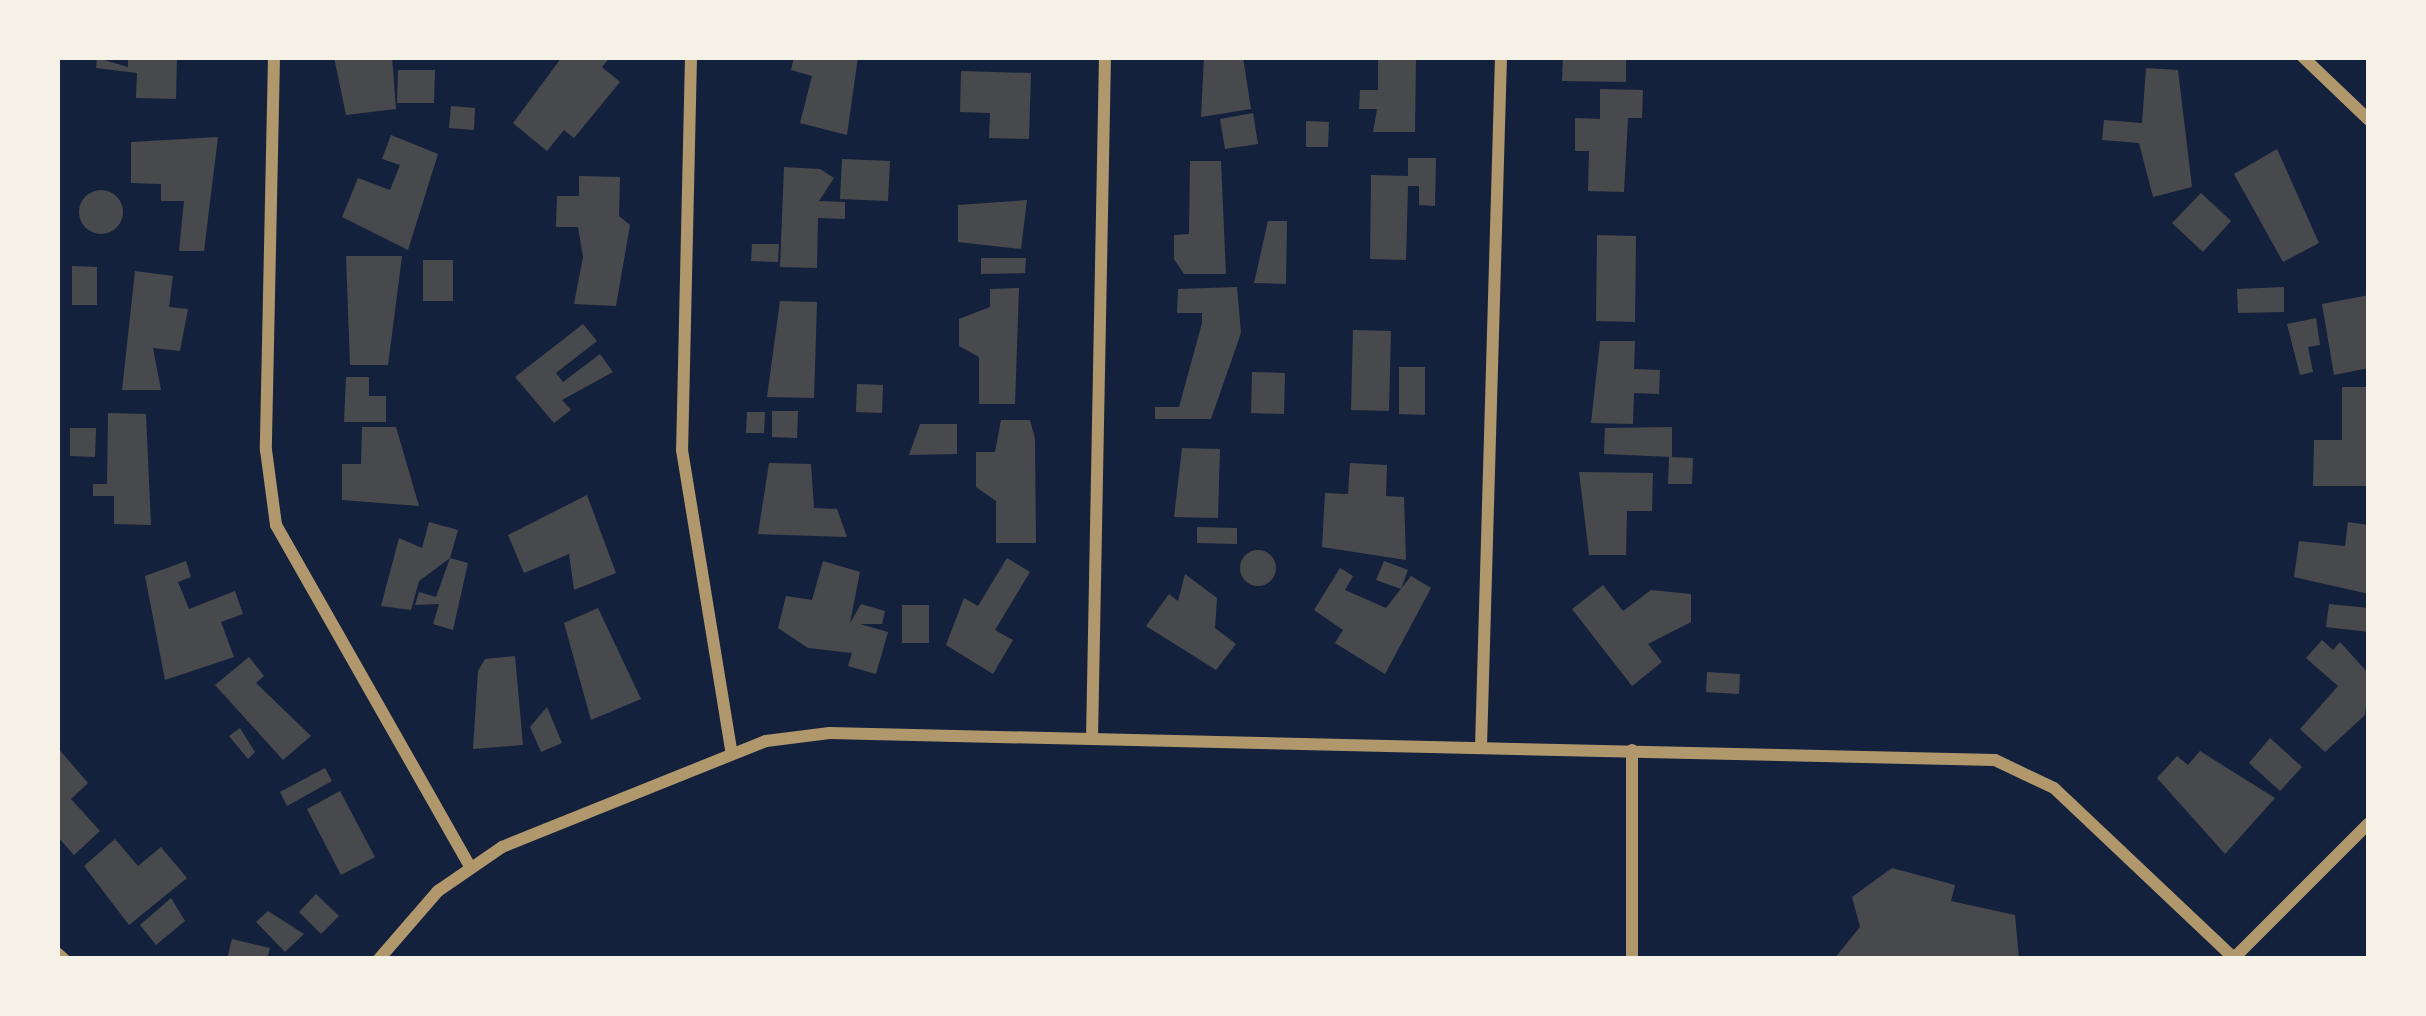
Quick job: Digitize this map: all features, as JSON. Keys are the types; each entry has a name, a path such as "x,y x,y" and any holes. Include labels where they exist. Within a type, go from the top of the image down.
{"street":[{"path":"274,57 266,449 276,525 470,866"},
{"path":"691,57 682,450 732,754"},
{"path":"1092,739 1105,57"},
{"path":"1481,747 1501,57"},
{"path":"2303,57 2369,120"},
{"path":"379,959 470,866 732,754 829,733 2008,762 2054,788 2234,958 2369,824"},
{"path":"1632,750 1632,959"},
{"path":"57,953 64,959"}],"building":[{"path":"128,57 177,57 176,99 136,98 137,73 96,68 97,58 128,67"},
{"path":"334,57 392,57 396,109 346,115"},
{"path":"562,57 610,57 602,67 620,82 574,138 564,130 547,151 513,123"},
{"path":"794,57 858,57 847,135 800,123 812,76 791,70"},
{"path":"1204,57 1243,57 1251,109 1201,117"},
{"path":"1378,57 1416,57 1415,132 1373,132 1377,109 1359,109 1360,90 1378,90"},
{"path":"1563,57 1626,57 1626,82 1562,81"},
{"path":"2146,68 2178,70 2192,187 2153,197 2139,143 2102,140 2104,120 2142,123"},
{"path":"398,70 435,70 434,103 397,103"},
{"path":"961,71 1031,73 1029,139 989,138 990,113 960,112"},
{"path":"1600,89 1643,90 1642,118 1628,118 1624,192 1588,191 1589,151 1575,151 1575,118 1600,119"},
{"path":"451,106 475,108 474,130 449,128"},
{"path":"1253,113 1258,144 1225,149 1220,119"},
{"path":"1306,121 1329,122 1328,147 1306,147"},
{"path":"391,135 438,154 408,250 342,217 358,178 390,190 400,165 382,159"},
{"path":"218,137 204,251 179,251 184,201 161,201 161,184 131,183 131,142"},
{"path":"2277,149 2319,243 2283,262 2234,174"},
{"path":"1408,158 1436,158 1435,206 1419,205 1419,186 1408,186 1406,260 1370,259 1371,175 1408,176"},
{"path":"842,159 890,161 888,201 840,199"},
{"path":"1190,161 1221,161 1226,274 1184,274 1174,259 1174,235 1189,234"},
{"path":"784,167 820,169 834,178 819,201 845,202 845,219 818,218 817,268 780,267"},
{"path":"579,176 620,177 619,216 630,225 616,306 574,304 583,257 578,227 556,227 557,196 579,196"},
{"path":"101,190 117,196 123,212 117,228 101,234 85,228 79,212 85,196"},
{"path":"2201,193 2231,221 2203,252 2172,223"},
{"path":"1027,200 1021,249 958,242 958,205"},
{"path":"1268,221 1287,221 1286,284 1254,283"},
{"path":"1597,235 1636,236 1635,322 1596,321"},
{"path":"752,244 779,244 778,262 751,261"},
{"path":"346,256 402,256 388,365 350,365"},
{"path":"981,258 1026,258 1025,273 981,274"},
{"path":"423,260 453,260 453,301 423,301"},
{"path":"72,266 97,267 97,305 72,305"},
{"path":"135,271 173,276 169,307 188,309 180,351 153,348 161,390 122,390"},
{"path":"1237,287 1241,333 1211,419 1155,419 1155,407 1179,407 1202,323 1202,313 1177,313 1178,289"},
{"path":"2284,287 2284,312 2238,313 2237,289"},
{"path":"1019,288 1015,404 979,404 979,357 959,346 959,319 990,307 990,289"},
{"path":"2369,295 2369,368 2334,375 2322,304"},
{"path":"780,301 817,302 814,398 767,397"},
{"path":"2316,318 2320,345 2308,347 2313,372 2300,375 2287,324"},
{"path":"583,324 597,341 556,373 563,382 600,354 613,372 562,400 571,410 554,423 515,377"},
{"path":"1353,330 1391,331 1389,411 1351,410"},
{"path":"1600,341 1635,341 1634,369 1660,370 1659,394 1634,393 1633,424 1591,423"},
{"path":"1399,367 1425,367 1425,415 1399,414"},
{"path":"1252,372 1285,373 1284,414 1251,413"},
{"path":"346,377 369,377 369,396 386,396 386,422 344,422"},
{"path":"857,384 883,385 882,413 856,412"},
{"path":"2342,387 2369,387 2369,486 2313,486 2314,440 2342,440"},
{"path":"772,411 798,411 797,438 772,437"},
{"path":"747,412 765,412 764,433 746,433"},
{"path":"108,413 146,414 151,525 114,524 114,496 93,496 93,484 107,484"},
{"path":"1001,420 1030,420 1035,439 1036,543 996,543 996,501 976,487 976,452 995,452"},
{"path":"920,424 957,424 957,454 909,455"},
{"path":"362,427 396,427 419,506 342,500 342,464 361,464"},
{"path":"1672,427 1672,457 1604,454 1605,428"},
{"path":"70,428 96,428 95,457 70,456"},
{"path":"1182,448 1220,449 1218,518 1174,517"},
{"path":"1669,457 1693,458 1692,484 1668,484"},
{"path":"769,463 811,464 814,508 837,509 847,537 758,534"},
{"path":"1350,463 1387,465 1386,496 1404,497 1406,560 1322,547 1325,493 1348,494"},
{"path":"1579,472 1653,473 1652,511 1627,511 1626,555 1589,555"},
{"path":"587,495 616,573 574,590 569,554 524,573 508,535"},
{"path":"429,522 458,530 450,558 419,581 411,610 381,606 399,538 422,548"},
{"path":"2348,522 2369,525 2369,594 2294,577 2299,541 2345,546"},
{"path":"1197,527 1237,528 1237,544 1197,543"},
{"path":"1258,550 1270,556 1276,568 1270,580 1258,586 1246,580 1240,568 1246,556"},
{"path":"450,558 468,563 453,630 433,624 439,604 415,605 419,592 436,597"},
{"path":"1007,558 1030,572 995,630 1013,640 993,674 946,645 964,598 978,606"},
{"path":"186,561 191,577 178,582 189,609 235,591 243,614 221,622 234,657 165,680 145,576"},
{"path":"823,561 860,572 850,623 861,604 885,611 882,624 860,624 888,632 876,674 848,666 852,653 808,648 778,628 786,596 812,600"},
{"path":"1384,561 1408,570 1401,589 1376,580"},
{"path":"1340,568 1353,576 1345,590 1386,608 1411,576 1431,588 1385,674 1335,643 1343,630 1314,610"},
{"path":"1185,574 1217,598 1215,628 1236,644 1216,670 1146,626 1169,594 1178,601"},
{"path":"1603,585 1623,611 1651,590 1691,594 1691,622 1648,644 1662,662 1632,686 1572,609"},
{"path":"2329,604 2369,608 2369,632 2326,627"},
{"path":"902,605 929,605 929,643 902,643"},
{"path":"598,608 641,699 591,720 564,623"},
{"path":"2322,640 2333,650 2340,642 2369,674 2365,715 2325,752 2300,729 2338,686 2306,658"},
{"path":"515,656 523,745 473,749 478,671 485,659"},
{"path":"249,657 264,676 256,683 311,736 283,760 215,685"},
{"path":"1707,672 1740,674 1739,694 1706,692"},
{"path":"547,707 562,743 541,752 530,727"},
{"path":"240,728 255,752 248,759 229,736"},
{"path":"2270,738 2302,767 2280,791 2249,763"},
{"path":"57,747 88,783 71,799 100,831 74,855 57,836"},
{"path":"2200,751 2275,798 2225,854 2157,778 2177,756 2188,765"},
{"path":"325,768 332,781 287,806 280,792"},
{"path":"340,791 375,857 341,875 307,809"},
{"path":"115,839 138,866 161,847 187,878 129,925 84,866"},
{"path":"1892,868 1955,885 1951,901 2015,915 2019,959 1834,959 1860,927 1852,897"},
{"path":"316,894 339,916 321,934 299,912"},
{"path":"171,898 185,921 156,945 140,925"},
{"path":"268,911 304,934 285,952 256,922"},
{"path":"232,939 270,948 267,959 227,959"}]}
